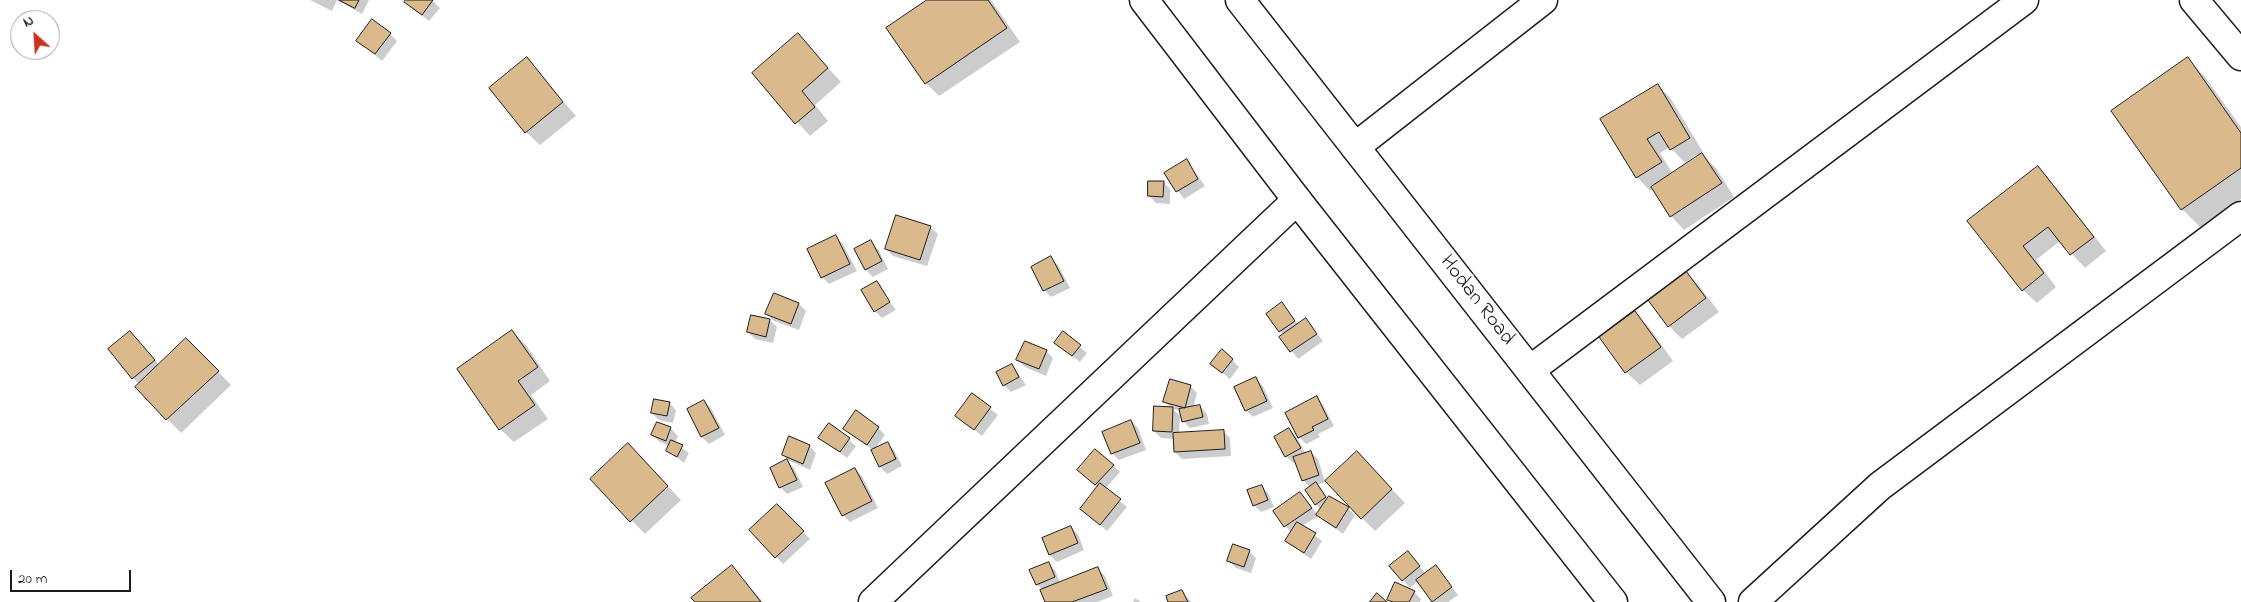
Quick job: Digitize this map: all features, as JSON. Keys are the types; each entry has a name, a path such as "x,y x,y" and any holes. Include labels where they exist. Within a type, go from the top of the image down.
{"street":[{"path":"1144,0 1297,200 1613,602"},
{"name":"Hodan Road","path":"1240,0 1711,602"},
{"path":"1355,147 1542,0"},
{"path":"1530,370 2024,0"},
{"path":"2194,0 2241,56"},
{"path":"873,602 1297,200"},
{"path":"1753,602 1880,486 2241,216"}],"building":[{"path":"339,0 359,0 355,8"},
{"path":"406,0 433,0 422,15 404,2"},
{"path":"927,0 988,0 1007,28 925,84 886,28"},
{"path":"372,19 391,33 375,54 356,41"},
{"path":"798,33 828,68 802,91 815,107 795,124 752,73"},
{"path":"527,57 563,102 525,133 489,88"},
{"path":"2188,57 2241,133 2241,168 2181,210 2111,111"},
{"path":"1658,84 1690,138 1670,150 1659,132 1647,139 1662,162 1636,178 1600,119"},
{"path":"1702,153 1722,183 1670,217 1651,187"},
{"path":"1187,159 1198,179 1176,192 1164,173"},
{"path":"2038,166 2094,237 2070,255 2048,227 2023,246 2044,273 2022,291 1967,221"},
{"path":"1148,181 1164,181 1163,197 1148,196"},
{"path":"896,215 931,226 920,260 885,249"},
{"path":"836,235 850,264 821,278 807,249"},
{"path":"871,240 882,261 865,270 854,249"},
{"path":"1051,256 1064,281 1043,291 1031,267"},
{"path":"1683,267 1706,298 1668,327 1645,296"},
{"path":"877,281 890,302 874,312 861,290"},
{"path":"774,293 799,303 791,324 765,314"},
{"path":"1282,302 1295,321 1279,332 1266,314"},
{"path":"1635,311 1661,347 1625,373 1599,337"},
{"path":"751,315 770,319 766,337 747,332"},
{"path":"1306,318 1317,334 1290,352 1279,337"},
{"path":"512,330 538,367 518,381 535,405 499,430 457,369"},
{"path":"130,331 155,360 132,379 108,349"},
{"path":"1063,331 1081,345 1072,356 1054,343"},
{"path":"186,338 219,371 166,420 135,387"},
{"path":"1025,341 1047,350 1039,369 1016,360"},
{"path":"1222,349 1233,359 1222,373 1210,364"},
{"path":"1012,364 1019,377 1003,386 996,372"},
{"path":"1256,377 1267,401 1245,411 1234,387"},
{"path":"1170,379 1191,385 1185,408 1163,402"},
{"path":"972,393 991,407 974,430 955,416"},
{"path":"1317,396 1328,419 1312,427 1314,430 1298,438 1285,413"},
{"path":"654,399 670,402 667,416 651,413"},
{"path":"704,400 719,428 701,437 687,409"},
{"path":"1200,405 1203,417 1182,422 1179,409"},
{"path":"1154,406 1173,407 1172,432 1153,431"},
{"path":"856,410 879,427 867,445 843,429"},
{"path":"1131,420 1140,443 1111,454 1102,432"},
{"path":"657,422 671,427 666,441 651,435"},
{"path":"829,423 850,438 840,452 818,438"},
{"path":"1289,428 1301,448 1285,457 1274,437"},
{"path":"1224,430 1225,449 1174,452 1173,433"},
{"path":"789,436 810,445 803,464 782,455"},
{"path":"671,440 683,445 677,457 666,451"},
{"path":"888,442 896,459 879,467 871,450"},
{"path":"628,443 668,486 630,522 590,479"},
{"path":"1095,449 1114,465 1095,485 1077,470"},
{"path":"1311,451 1319,475 1302,481 1293,457"},
{"path":"1357,451 1392,489 1361,519 1325,481"},
{"path":"787,459 797,480 779,488 770,468"},
{"path":"855,468 872,501 842,516 825,483"},
{"path":"1316,482 1326,497 1315,505 1305,490"},
{"path":"1100,483 1121,499 1100,525 1080,509"},
{"path":"1262,485 1268,500 1253,506 1247,490"},
{"path":"1300,492 1312,508 1284,527 1273,511"},
{"path":"1329,496 1349,507 1336,528 1316,515"},
{"path":"777,504 804,531 775,558 749,530"},
{"path":"1297,522 1316,533 1304,553 1285,541"},
{"path":"1071,526 1078,543 1049,555 1042,538"},
{"path":"1233,544 1250,550 1244,567 1227,561"},
{"path":"1408,551 1420,566 1402,581 1389,566"},
{"path":"1049,562 1055,577 1036,585 1029,570"},
{"path":"732,565 761,602 695,602 691,598"},
{"path":"1436,565 1452,587 1432,602 1416,580"},
{"path":"1098,567 1107,589 1072,602 1045,602 1040,590"},
{"path":"1395,582 1415,591 1409,602 1387,600"},
{"path":"1182,590 1188,602 1168,602 1166,596"},
{"path":"1377,593 1387,602 1370,602"}]}
